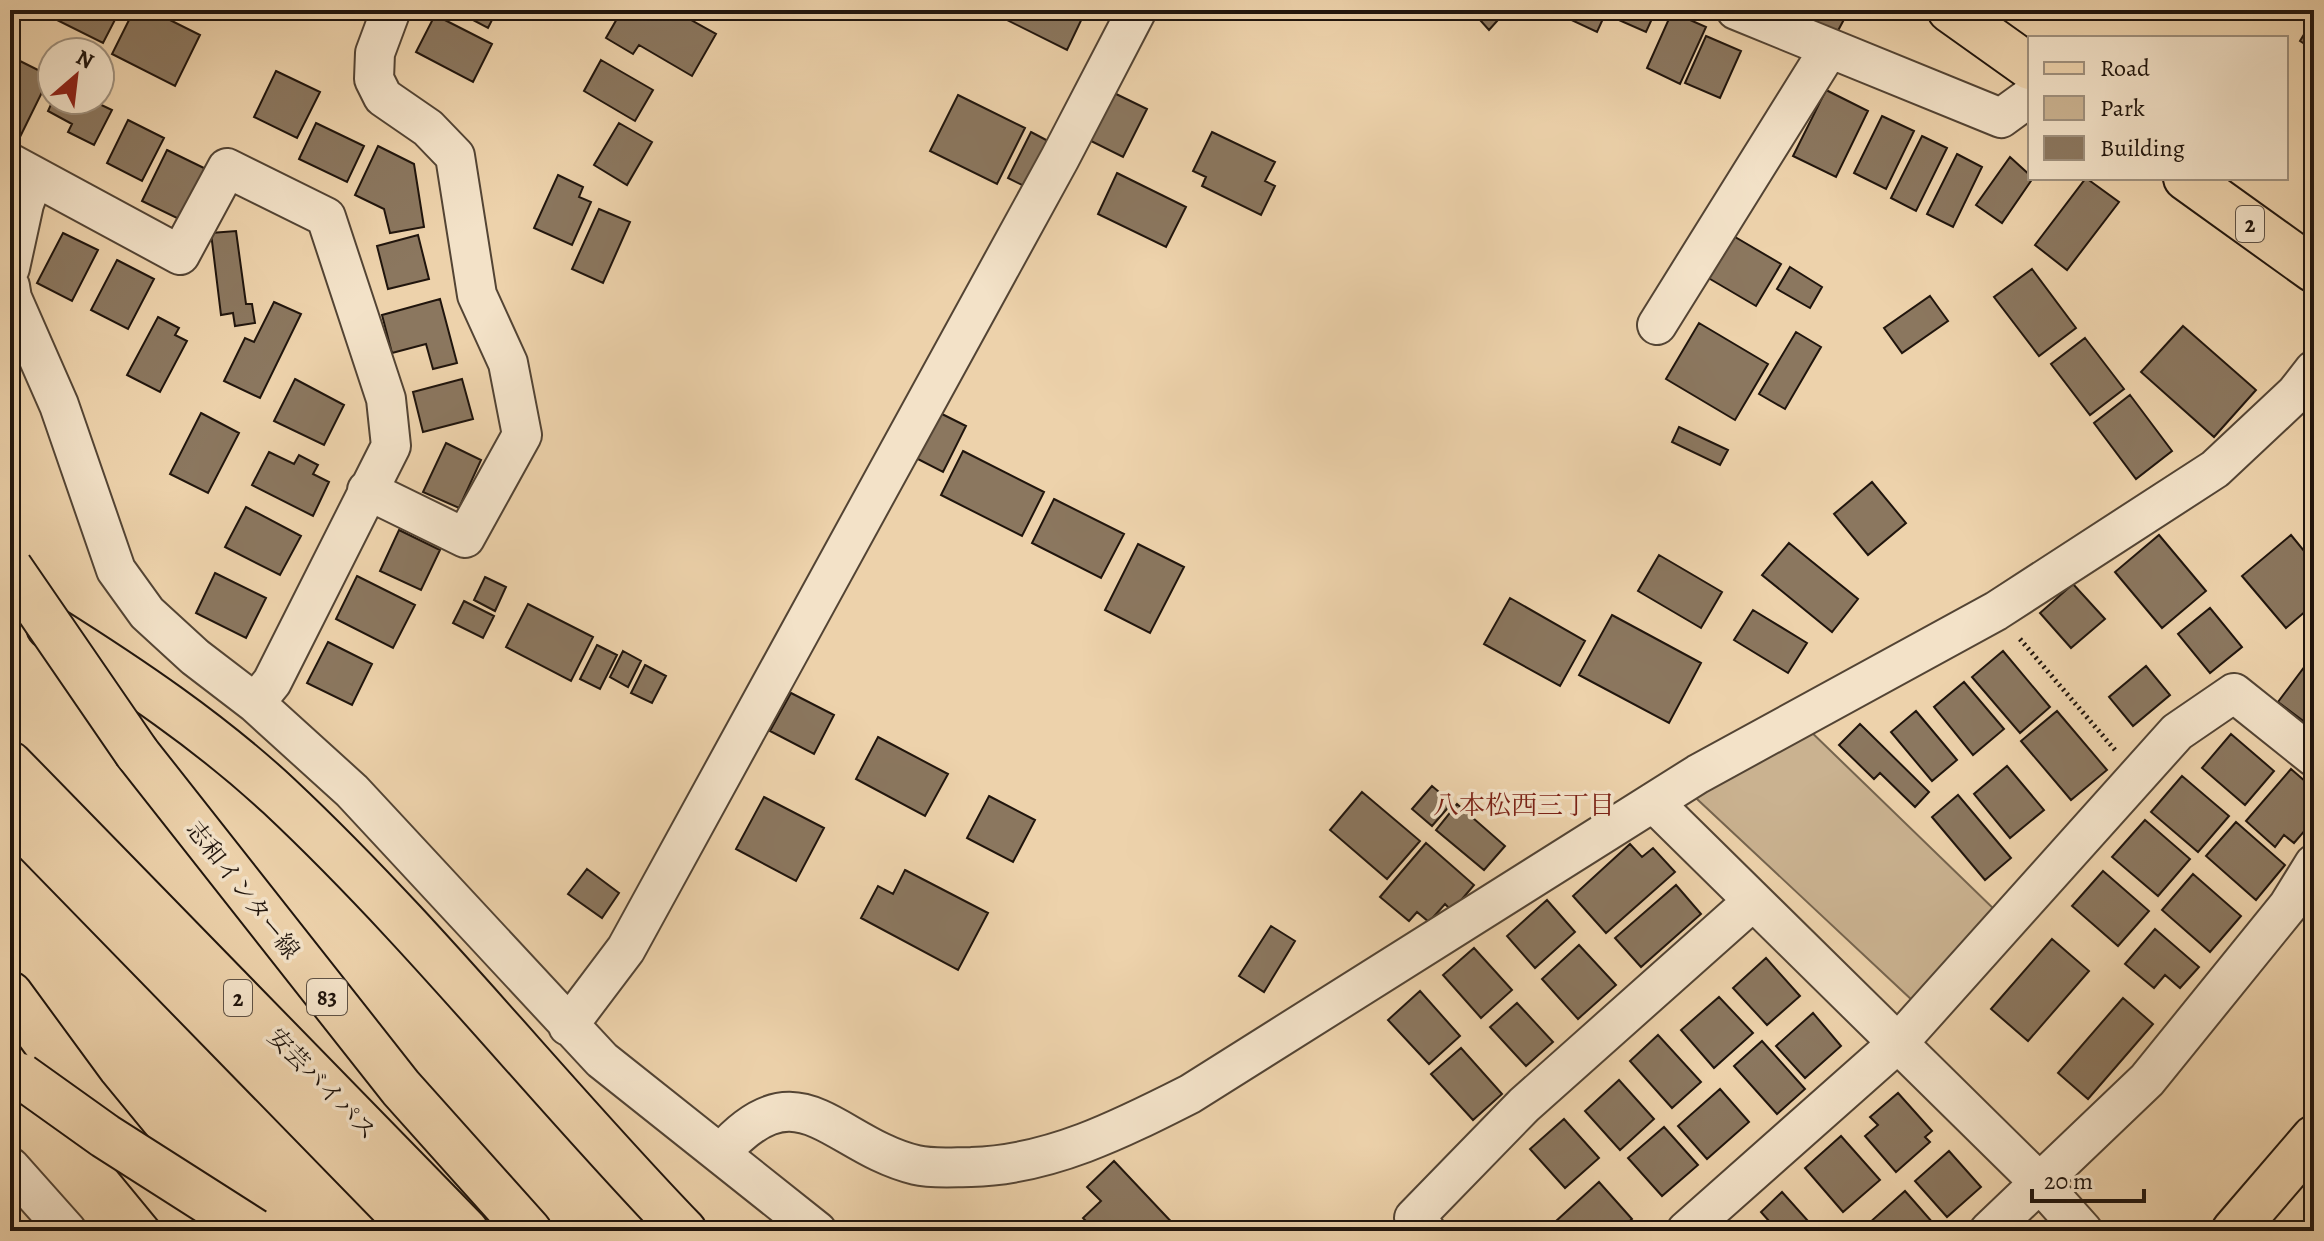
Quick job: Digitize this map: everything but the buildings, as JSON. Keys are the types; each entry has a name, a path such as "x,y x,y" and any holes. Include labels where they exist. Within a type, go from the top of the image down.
{"main road":[{"path":"1950,10 2028,66"},
{"name":"2","path":"2189,180 2314,270"},
{"name":"志和インター線","path":"10,568 137,753 401,1088 529,1231"},
{"path":"10,603 119,671 206,734 277,794 355,869 614,1158 684,1231"},
{"name":"安芸バイパス","path":"10,764 466,1231"},
{"name":"安芸バイパス","path":"10,815 416,1231"},
{"path":"10,994 84,1095 196,1231"},
{"path":"15,1071 105,1136 254,1231"},
{"path":"2234,1231 2314,1138"}],"street":[{"path":"367,490 465,538 522,435 508,363 477,295 455,156 428,128 383,97 374,79 375,53 391,10"},
{"path":"568,1026 633,935 1060,158 1137,10"},
{"path":"1736,10 2001,118 2028,98"},
{"path":"1657,325 1829,49"},
{"path":"22,170 180,255 227,168 326,217 386,399 391,446 272,682 255,703"},
{"path":"10,268 24,204 22,170"},
{"path":"10,286 12,298 59,405 116,570 147,613 195,657 255,703 352,791 602,1060 722,1152 817,1231"},
{"path":"722,1152 743,1128 767,1113 798,1110 916,1165 973,1167 1034,1158 1104,1137 1190,1094 1655,804 1698,774 1996,611 2215,469 2296,393 2314,370"},
{"path":"1686,1231 1898,1043 2177,732 2234,693 2314,757"},
{"path":"1655,804 2041,1184 2083,1231"},
{"path":"1989,1231 2147,1080 2288,906 2314,864"},
{"path":"1426,1231 1414,1218 1524,1105 1753,901"},
{"path":"10,1167 67,1231"}],"path":[{"path":"1996,611 2137,776"}],"green space":[{"path":"1803,724 1997,912 1913,1001 1697,799 1697,786"}],"district":[{"name":"八本松西三丁目","path":"1524,805"}]}
